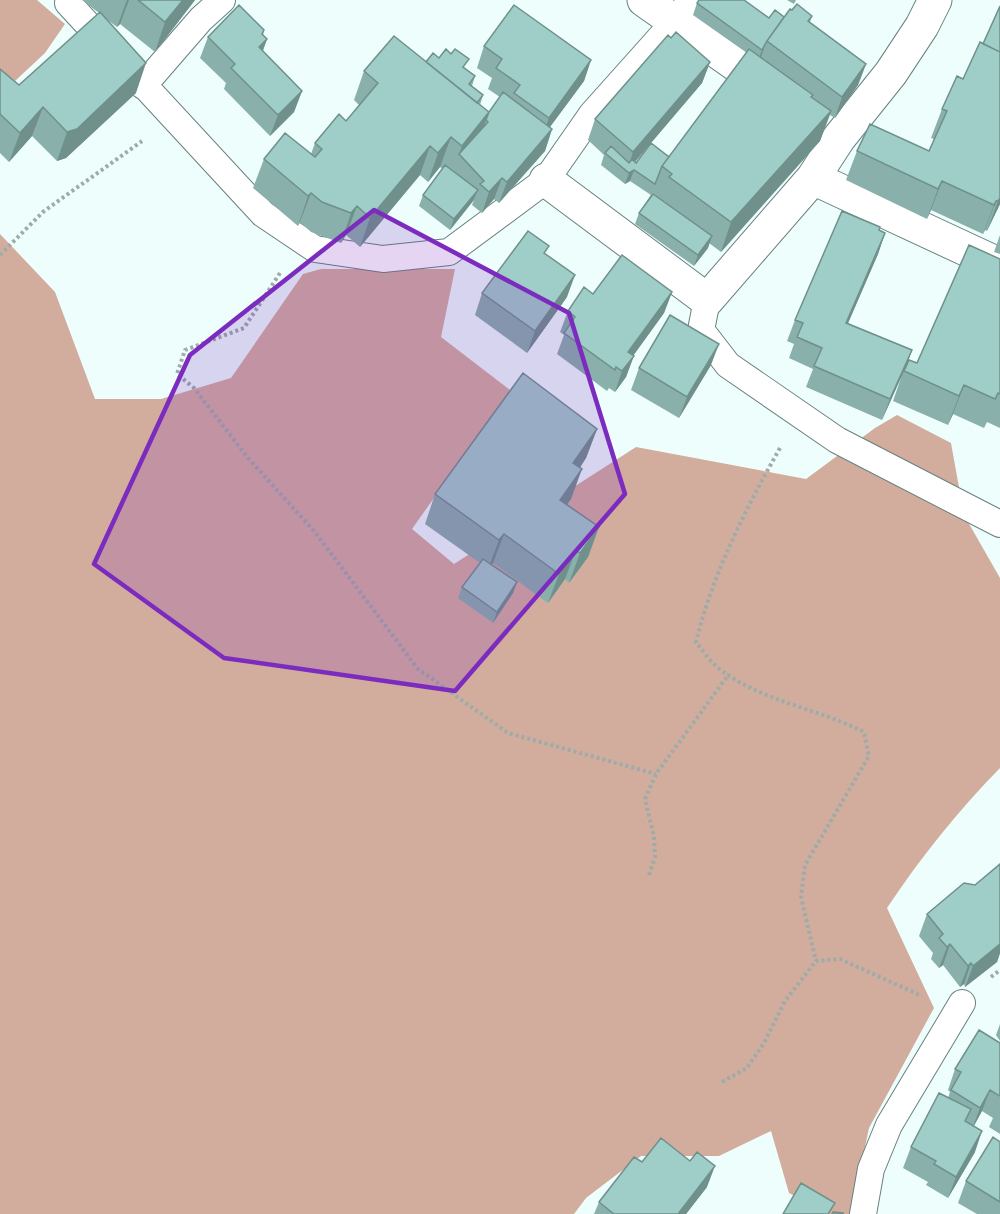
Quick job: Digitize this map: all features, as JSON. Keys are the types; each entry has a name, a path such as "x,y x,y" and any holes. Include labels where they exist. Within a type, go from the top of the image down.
{"street":[{"path":"644,0 683,10 806,114 839,138"},
{"path":"546,180 707,300 813,178 839,138 891,73 922,26 934,0"},
{"path":"813,178 1000,265"}],"lane":[{"path":"143,86 201,19 222,0"},
{"path":"68,3 263,214 315,249 383,259 449,252 546,180 592,114 683,10"},
{"path":"707,300 701,330 728,365 837,440 1000,524"},
{"path":"863,1214 871,1169 889,1125 962,1003"}],"path":[{"path":"0,255 43,212 172,118"},
{"path":"301,240 244,328 185,350 177,374 194,388 248,458 315,532 418,669 507,733 656,774"},
{"path":"800,414 747,505 707,598 696,642 716,666 751,688 839,720 864,732 869,756 805,866 801,897 816,961"},
{"path":"649,874 655,857 654,837 645,799 656,774 729,675"},
{"path":"722,1082 747,1068 764,1043 785,1001 816,961 840,959 922,996 962,1003 1000,970"}],"highlighted area":[{"path":"374,210 569,313 625,494 455,691 224,658 94,564 190,355"}],"shaded area":[{"path":"0,0 37,0 65,24 45,53 15,81 0,69"},
{"path":"0,234 55,292 95,399 161,399 231,378 303,274 321,269 455,269 441,337 510,390 412,529 454,564 636,447 806,479 875,428 897,415 951,443 964,515 1000,578 1000,768 940,835 887,908 934,1008 869,1128 851,1214 828,1214 789,1193 771,1131 719,1156 641,1156 586,1198 574,1214 0,1214"}],"building":[{"path":"138,0 183,0 165,22"},
{"path":"699,0 744,0 769,18 775,10 784,17 762,50 697,3"},
{"path":"797,4 812,16 808,21 866,64 842,97 767,41 790,9 792,10"},
{"path":"239,5 264,30 262,34 267,39 259,47 302,91 278,115 231,68 235,64 208,37"},
{"path":"514,5 591,60 549,118 514,93 520,85 496,68 502,59 484,46"},
{"path":"1000,6 1000,52 983,44"},
{"path":"100,12 146,63 77,129 67,132 43,107 20,133 0,114 0,69 19,85"},
{"path":"676,32 710,62 633,152 595,119 668,35 671,38"},
{"path":"394,36 489,112 462,146 451,137 438,153 430,146 370,218 357,206 351,213 322,202 311,193 308,196 264,159 285,133 315,157 322,149 315,143 339,114 346,121 378,83 364,71"},
{"path":"980,42 1000,52 1000,198 994,205 942,181 938,189 857,151 870,124 929,151 947,111 942,109 957,76 963,79"},
{"path":"446,49 451,54 455,49 469,59 463,67 475,76 469,84 483,95 477,103 426,62 433,53 439,58"},
{"path":"749,49 813,95 811,97 831,111 731,222 669,177 672,174 662,166"},
{"path":"503,92 552,129 507,182 502,178 489,192 480,184 484,181 459,154 488,122 486,120 489,112"},
{"path":"651,143 669,157 662,166 655,184 634,170 629,173 605,153 611,146 629,163 632,159 636,163"},
{"path":"445,165 478,190 454,219 423,195"},
{"path":"653,194 712,236 698,255 639,213"},
{"path":"842,211 880,227 879,230 885,233 846,323 912,350 890,399 814,366 822,348 797,337 803,323 795,320"},
{"path":"528,231 549,246 544,253 575,275 535,331 482,293"},
{"path":"969,245 1000,259 1000,394 998,393 995,399 964,385 959,396 904,371 909,360 917,363"},
{"path":"622,255 672,292 628,352 634,356 622,371 616,367 615,370 564,333 575,317 568,311 584,287 593,294"},
{"path":"670,315 719,344 687,397 639,368"},
{"path":"523,373 597,429 573,463 582,469 560,500 599,527 580,553 576,550 559,574 504,534 499,540 435,494"},
{"path":"483,559 517,582 497,612 462,587"},
{"path":"1000,864 1000,944 973,966 971,963 968,966 950,944 947,947 939,938 943,934 927,914 964,883 975,885"},
{"path":"979,1030 1000,1043 1000,1096 990,1090 980,1108 951,1090 961,1072 955,1069"},
{"path":"939,1093 971,1109 965,1121 982,1131 956,1177 934,1164 936,1161 911,1147"},
{"path":"993,1137 1000,1142 1000,1202 966,1181"},
{"path":"661,1138 690,1161 697,1152 715,1166 678,1214 614,1214 599,1202 634,1157 642,1162"},
{"path":"801,1183 835,1203 828,1214 783,1214"}]}
